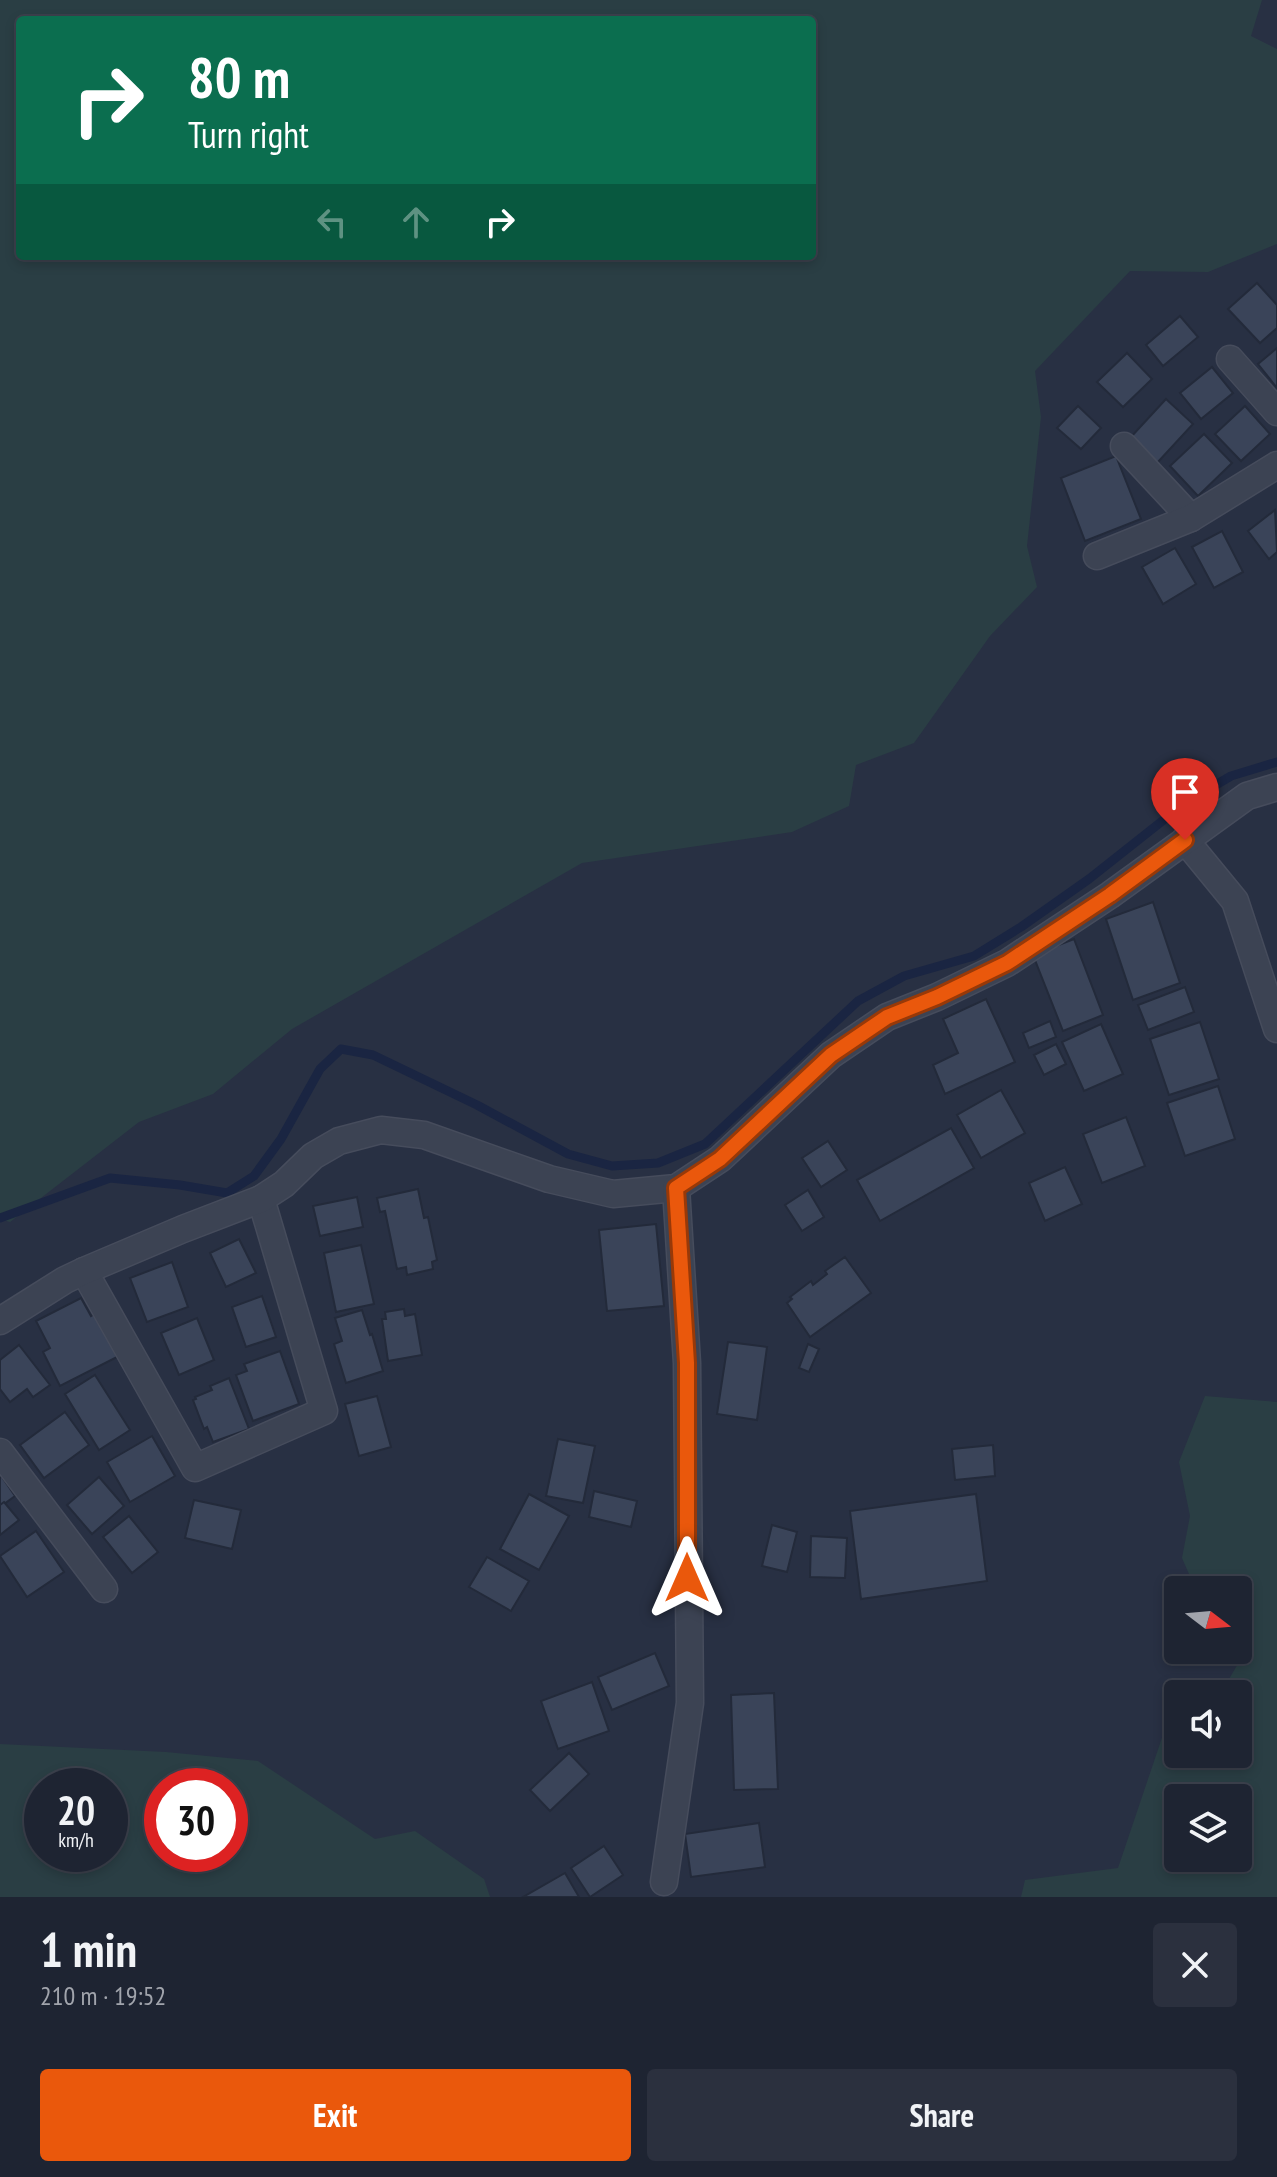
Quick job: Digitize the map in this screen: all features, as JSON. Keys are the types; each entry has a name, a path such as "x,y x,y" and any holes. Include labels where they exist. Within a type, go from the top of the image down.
{"street":[{"path":"1230,359 1277,412"},
{"path":"1124,446 1191,518"},
{"path":"1097,556 1191,518 1277,465"},
{"path":"0,1321 84,1271 261,1199 284,1184 313,1156 339,1141 381,1130 424,1135 549,1179 613,1194 676,1188 720,1159 831,1055 887,1017 1007,963 1110,895 1247,796 1277,787"},
{"path":"1185,840 1235,901 1277,1029"},
{"path":"664,1882 690,1703 687,1363 676,1188"},
{"path":"84,1271 195,1468 324,1411 261,1199"},
{"path":"0,1452 104,1589"}],"shaded area":[{"path":"0,0 1262,0 1251,36 1277,49 1277,244 1208,272 1130,271 1035,371 1041,417 1027,546 1037,587 990,636 914,743 856,765 849,806 792,832 582,863 292,1029 213,1094 139,1122 10,1222 0,1219"},
{"path":"1205,1396 1277,1402 1277,1897 1021,1897 1025,1880 1118,1868 1164,1732 1164,1768 1252,1768 1252,1680 1228,1680 1238,1664 1252,1664 1252,1576 1190,1576 1182,1558 1190,1516 1179,1462"},
{"path":"0,1744 166,1752 258,1761 375,1839 415,1831 484,1879 490,1897 0,1897"}],"building":[{"path":"1257,283 1277,305 1277,328 1260,343 1228,309"},
{"path":"1180,316 1198,337 1163,366 1146,345"},
{"path":"1277,348 1277,388 1258,364"},
{"path":"1127,353 1152,379 1123,407 1097,382"},
{"path":"1212,367 1233,393 1201,419 1180,393"},
{"path":"1166,399 1193,424 1157,463 1130,438"},
{"path":"1078,406 1101,428 1081,449 1057,428"},
{"path":"1245,406 1270,434 1241,461 1215,434"},
{"path":"1204,434 1232,463 1198,496 1170,466"},
{"path":"1116,456 1141,519 1085,541 1061,478"},
{"path":"1275,510 1277,552 1269,559 1248,531"},
{"path":"1222,531 1243,572 1214,588 1192,547"},
{"path":"1175,548 1196,584 1163,604 1142,567"},
{"path":"1153,902 1180,983 1133,1000 1106,919"},
{"path":"1074,939 1103,1015 1063,1031 1033,955"},
{"path":"1185,987 1194,1012 1148,1030 1138,1005"},
{"path":"986,999 1015,1062 945,1094 933,1065 958,1053 943,1019"},
{"path":"1050,1021 1056,1037 1029,1048 1023,1033"},
{"path":"1200,1022 1219,1079 1169,1095 1150,1039"},
{"path":"1101,1024 1123,1074 1084,1091 1062,1042"},
{"path":"1056,1044 1066,1064 1044,1075 1034,1055"},
{"path":"1218,1086 1235,1139 1185,1156 1167,1103"},
{"path":"1001,1090 1025,1133 981,1158 957,1115"},
{"path":"1126,1117 1145,1166 1102,1183 1083,1134"},
{"path":"951,1128 974,1168 880,1221 857,1180"},
{"path":"828,1141 847,1170 821,1187 802,1158"},
{"path":"1065,1167 1082,1204 1045,1221 1029,1183"},
{"path":"418,1189 424,1218 428,1217 437,1260 432,1262 433,1269 407,1275 406,1267 397,1269 385,1211 380,1212 377,1198"},
{"path":"808,1190 824,1217 802,1231 785,1205"},
{"path":"357,1197 363,1227 320,1236 313,1206"},
{"path":"656,1224 664,1306 607,1311 599,1230"},
{"path":"239,1239 256,1273 226,1287 210,1253"},
{"path":"361,1245 374,1304 336,1312 324,1253"},
{"path":"845,1257 871,1293 810,1337 787,1303 792,1299 790,1297 811,1281 813,1285 827,1274 825,1271"},
{"path":"172,1262 188,1307 147,1322 130,1278"},
{"path":"262,1296 276,1337 246,1347 232,1307"},
{"path":"81,1298 91,1316 99,1311 121,1355 60,1386 43,1352 50,1348 36,1321"},
{"path":"404,1309 405,1316 415,1314 422,1355 388,1361 382,1319 386,1319 385,1312"},
{"path":"362,1310 383,1371 346,1383 334,1344 342,1341 335,1318"},
{"path":"197,1318 214,1360 179,1375 161,1333"},
{"path":"728,1342 767,1347 757,1420 717,1414"},
{"path":"808,1344 819,1349 809,1372 799,1368"},
{"path":"19,1345 50,1385 33,1397 27,1389 10,1402 0,1389 0,1360"},
{"path":"280,1351 299,1404 253,1421 236,1375 247,1371 244,1364"},
{"path":"95,1375 130,1430 99,1450 65,1394"},
{"path":"229,1378 249,1429 213,1442 207,1427 204,1429 193,1400 212,1390 210,1386"},
{"path":"377,1396 391,1447 359,1456 345,1404"},
{"path":"65,1412 89,1445 44,1478 20,1445"},
{"path":"152,1436 175,1476 130,1502 107,1462"},
{"path":"558,1439 595,1446 583,1503 546,1496"},
{"path":"993,1445 995,1476 955,1480 952,1449"},
{"path":"0,1474 15,1496 0,1507"},
{"path":"99,1477 124,1506 92,1534 67,1505"},
{"path":"594,1491 637,1501 631,1527 589,1517"},
{"path":"529,1494 569,1516 539,1570 500,1549"},
{"path":"976,1494 987,1581 861,1599 850,1511"},
{"path":"194,1500 241,1510 232,1549 185,1538"},
{"path":"4,1502 19,1520 0,1535 0,1505"},
{"path":"129,1516 158,1552 132,1573 103,1537"},
{"path":"772,1525 797,1532 787,1572 762,1566"},
{"path":"36,1531 64,1572 27,1597 0,1556"},
{"path":"811,1536 847,1538 845,1578 810,1577"},
{"path":"487,1557 529,1581 511,1611 469,1587"},
{"path":"655,1653 669,1686 612,1710 598,1677"},
{"path":"592,1682 609,1731 558,1749 541,1701"},
{"path":"774,1693 778,1789 734,1790 731,1695"},
{"path":"569,1753 589,1774 550,1811 530,1790"},
{"path":"759,1823 765,1867 691,1877 685,1834"},
{"path":"604,1846 623,1875 590,1897 571,1868"},
{"path":"565,1873 579,1897 523,1897"}],"waterway":[{"path":"0,1218 110,1178 227,1193 254,1176 281,1139 320,1069 341,1049 373,1055 477,1105 568,1154 612,1166 658,1163 705,1144 858,1001 904,976 974,956 1089,879 1185,803 1231,776 1277,762"}],"route":[{"path":"687,1578 687,1363 676,1188 720,1159 831,1055 887,1017 1007,963 1110,895 1185,840"}]}
